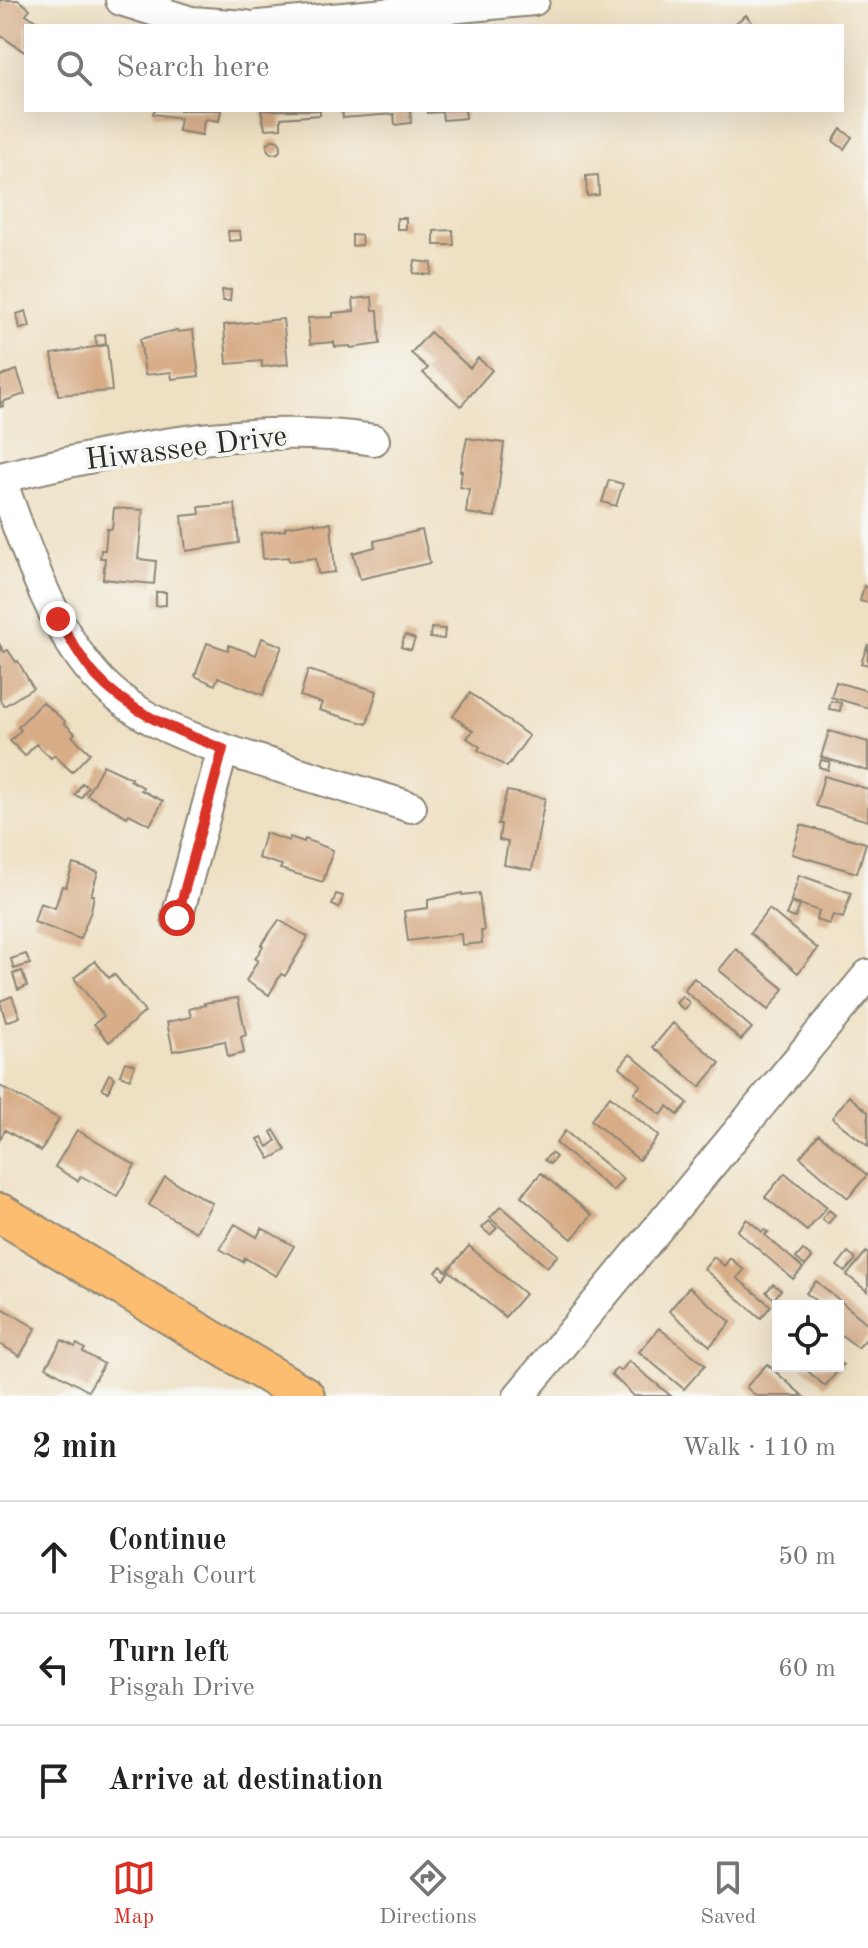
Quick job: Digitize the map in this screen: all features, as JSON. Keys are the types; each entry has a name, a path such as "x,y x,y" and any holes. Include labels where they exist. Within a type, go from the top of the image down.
{"main road":[{"path":"0,1213 305,1396"}],"street":[{"path":"121,0 191,22 218,24"},
{"path":"279,24 534,0"},
{"name":"Hiwassee Drive","path":"0,478 113,454 244,435 333,433 374,440"},
{"path":"0,478 42,587 58,619 94,674 139,713 223,749 411,807"},
{"path":"177,918 223,749"},
{"path":"530,1392 868,975"}],"building":[{"path":"0,0 18,0 30,9 26,14 40,24 24,24 24,52 0,35"},
{"path":"746,15 753,24 735,24"},
{"path":"221,112 219,121 204,121 202,135 178,131 180,118 153,114"},
{"path":"261,112 320,112 320,115 281,118 281,128 265,129"},
{"path":"342,112 410,112 411,123 395,125 394,114 343,118"},
{"path":"442,112 465,112 466,118 443,120"},
{"path":"841,129 852,137 844,149 833,141"},
{"path":"274,140 281,147 274,154 267,147"},
{"path":"598,175 599,195 587,196 586,176"},
{"path":"397,218 406,218 406,229 397,229"},
{"path":"453,230 454,245 434,245 434,231"},
{"path":"228,231 240,231 241,240 229,241"},
{"path":"352,235 361,235 362,245 352,246"},
{"path":"415,261 432,263 431,275 413,273"},
{"path":"222,290 231,290 230,301 223,301"},
{"path":"372,297 373,310 378,310 380,344 351,348 335,347 334,342 310,344 308,318 333,317 333,313 354,311 353,299"},
{"path":"26,311 30,327 20,329 17,314"},
{"path":"283,319 288,364 262,367 262,361 227,364 224,325"},
{"path":"177,330 193,330 199,376 172,379 171,372 145,375 140,339"},
{"path":"430,332 470,368 478,358 492,370 461,406 423,373 428,368 411,353"},
{"path":"105,334 106,344 97,346 95,336"},
{"path":"107,345 112,391 58,395 52,354"},
{"path":"17,370 25,394 2,402 3,406 0,407 0,376"},
{"path":"467,438 504,443 495,517 466,513 469,489 460,487 460,471"},
{"path":"609,480 623,484 616,506 602,502"},
{"path":"235,504 239,543 186,551 182,516 200,514 199,507"},
{"path":"114,508 143,510 138,559 156,561 154,584 103,579 105,558 100,558 101,550 105,550 107,529 112,529"},
{"path":"315,522 331,523 335,572 318,574 316,558 289,561 288,557 263,559 261,533"},
{"path":"422,530 430,563 360,579 353,553 375,547 374,541"},
{"path":"864,586 868,588 868,603 860,601"},
{"path":"156,592 166,592 166,605 156,606"},
{"path":"431,628 445,629 444,639 430,638"},
{"path":"405,635 415,639 411,650 401,647"},
{"path":"262,638 282,646 263,695 218,677 215,685 195,676 207,643 228,650 229,645 256,655"},
{"path":"868,644 868,665 861,663"},
{"path":"0,645 4,652 8,650 18,661 33,688 4,706 0,700"},
{"path":"308,670 377,691 367,724 319,710 322,703 300,696"},
{"path":"836,682 868,691 868,708 831,697"},
{"path":"470,693 529,736 507,767 478,750 480,747 467,738 473,731 453,716"},
{"path":"831,701 841,703 840,711 829,709"},
{"path":"42,702 65,721 75,733 72,736 90,753 72,772 36,744 25,756 10,741 21,730 18,727"},
{"path":"829,731 868,742 868,771 821,757"},
{"path":"821,760 830,762 828,770 819,767"},
{"path":"103,765 131,778 143,787 141,790 163,801 150,825 129,814 127,817 87,795"},
{"path":"824,776 868,789 868,821 816,806"},
{"path":"82,783 88,787 81,798 75,795"},
{"path":"507,791 545,798 532,870 504,865 508,842 499,840 501,824 498,824"},
{"path":"801,825 866,843 857,873 792,854"},
{"path":"265,833 289,841 290,837 304,842 305,839 333,850 323,882 280,869 282,865 258,858"},
{"path":"73,864 98,872 91,895 94,895 91,911 80,939 34,922 40,903 55,908"},
{"path":"799,875 851,893 843,918 833,915 829,924 816,920 819,911 791,901"},
{"path":"479,893 484,931 481,931 482,943 462,945 461,934 408,941 404,911 428,908 428,900"},
{"path":"336,894 343,896 339,908 332,905"},
{"path":"791,903 800,906 795,918 786,915"},
{"path":"769,909 818,949 798,973 750,933"},
{"path":"279,920 308,937 285,976 281,974 269,995 246,981 258,960 255,959 261,945"},
{"path":"736,949 784,989 768,1010 719,970"},
{"path":"26,954 30,964 14,969 11,959"},
{"path":"95,961 109,978 114,974 145,1012 109,1042 94,1024 104,1016 74,978"},
{"path":"22,971 27,986 18,990 13,974"},
{"path":"694,978 752,1028 741,1040 684,990"},
{"path":"12,996 20,1017 6,1022 0,1001"},
{"path":"682,996 690,1003 684,1010 676,1003"},
{"path":"238,998 246,1035 241,1037 244,1053 228,1057 225,1041 173,1051 167,1022 191,1017 189,1009 204,1003"},
{"path":"673,1023 720,1063 700,1087 653,1047"},
{"path":"630,1054 688,1103 678,1115 668,1106 661,1115 634,1093 641,1085 620,1067"},
{"path":"125,1062 135,1065 130,1079 120,1075"},
{"path":"109,1074 115,1078 108,1092 102,1088"},
{"path":"0,1086 59,1119 41,1151 5,1130 0,1139"},
{"path":"610,1096 659,1136 639,1160 591,1120"},
{"path":"849,1096 868,1112 868,1146 832,1118"},
{"path":"77,1130 135,1165 117,1196 81,1176 78,1181 55,1167"},
{"path":"274,1130 286,1150 270,1159 258,1139 262,1137 268,1147 276,1141 271,1132"},
{"path":"565,1131 623,1179 613,1191 556,1143"},
{"path":"819,1134 867,1175 848,1198 800,1157"},
{"path":"551,1153 556,1157 550,1164 544,1160"},
{"path":"541,1173 592,1215 572,1239 521,1196"},
{"path":"785,1173 827,1207 807,1231 765,1197"},
{"path":"165,1177 212,1203 196,1232 149,1205"},
{"path":"501,1206 558,1255 547,1267 490,1218"},
{"path":"829,1210 835,1215 828,1224 822,1219"},
{"path":"747,1219 762,1232 768,1232 765,1235 803,1268 793,1279 737,1231"},
{"path":"489,1221 497,1228 490,1235 482,1228"},
{"path":"235,1224 257,1237 262,1228 294,1246 276,1276 245,1258 243,1262 220,1249"},
{"path":"469,1246 525,1294 505,1317 448,1270"},
{"path":"803,1250 812,1258 805,1266 796,1258"},
{"path":"848,1252 856,1259 845,1272 837,1266"},
{"path":"866,1252 868,1254 868,1292 847,1275"},
{"path":"714,1257 724,1266 730,1258 744,1270 737,1278 771,1306 761,1318 704,1269"},
{"path":"441,1266 448,1273 443,1279 436,1272"},
{"path":"816,1281 839,1300 815,1300 806,1293"},
{"path":"773,1284 781,1290 774,1299 766,1292"},
{"path":"689,1287 731,1322 710,1346 669,1311"},
{"path":"844,1304 868,1324 868,1337 858,1348 844,1337"},
{"path":"0,1307 36,1328 20,1356 0,1344"},
{"path":"659,1328 705,1365 684,1389 639,1352"},
{"path":"62,1340 75,1347 77,1344 85,1349 83,1352 104,1364 88,1391 46,1367"},
{"path":"629,1361 671,1396 634,1396 611,1374 617,1368 621,1371"},
{"path":"767,1364 772,1372 776,1372 803,1396 756,1396 746,1387"},
{"path":"809,1372 837,1372 825,1386"}],"route":[{"path":"58,619 94,674 116,696 139,713 223,749 177,918"}]}
